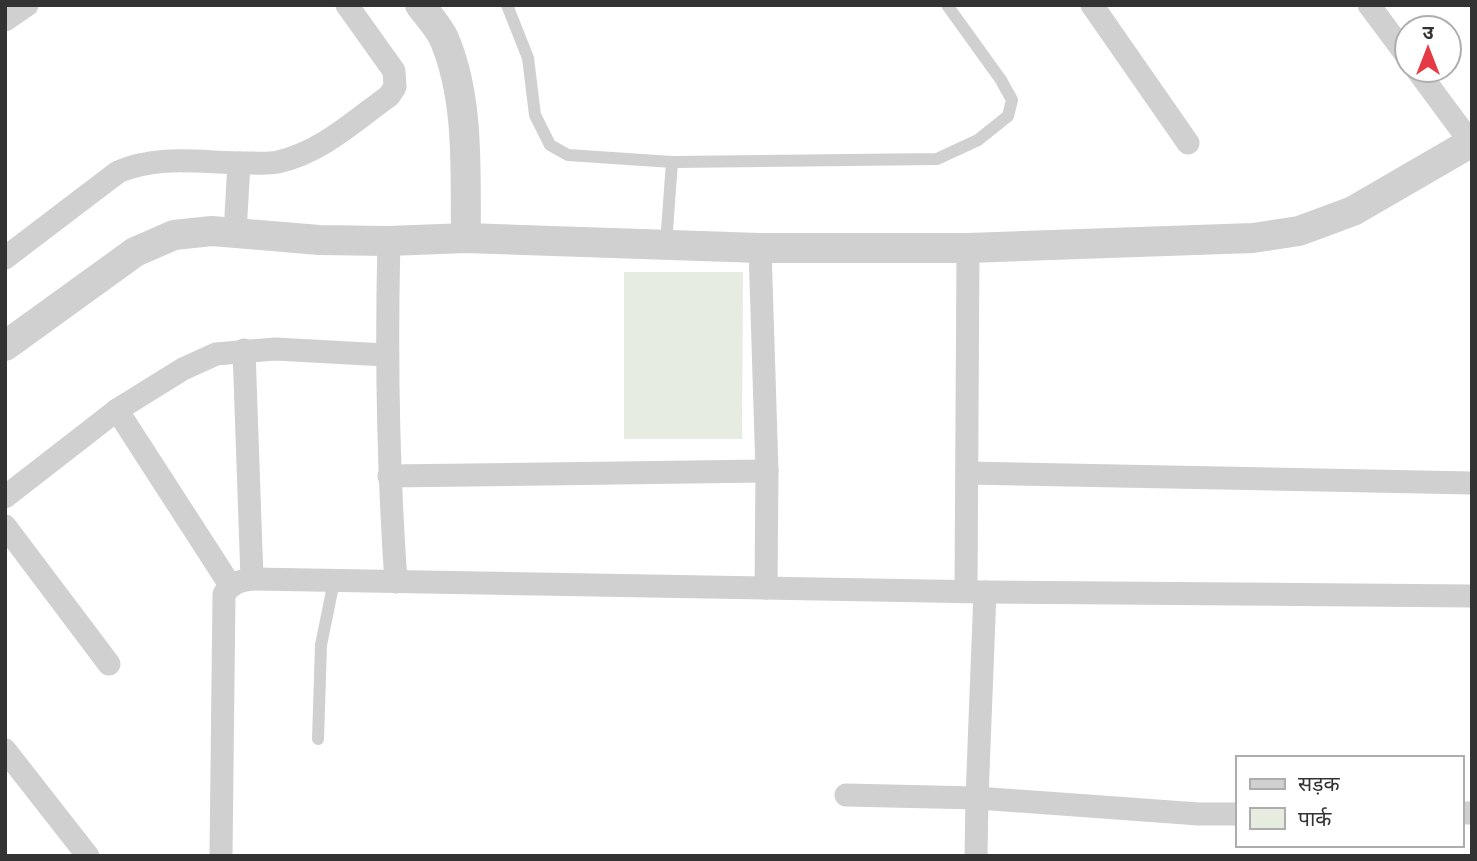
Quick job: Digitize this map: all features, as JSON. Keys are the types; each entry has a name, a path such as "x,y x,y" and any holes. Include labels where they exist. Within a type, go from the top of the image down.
{"street":[{"path":"5,20 27,5"},
{"path":"5,258 118,172 129,167 162,160 276,162 302,154 332,139 389,96 395,86 394,71 347,5"},
{"path":"420,5 444,38 458,82 464,144 466,238"},
{"path":"1092,5 1188,143"},
{"path":"1369,5 1393,38"},
{"path":"5,346 135,252 174,235 212,231 319,240 466,238 760,248 968,248 1253,237 1299,231 1353,211 1471,142 1428,84"},
{"path":"235,233 239,163"},
{"path":"389,241 386,355 389,476 396,582"},
{"path":"760,248 767,471 766,588"},
{"path":"968,248 967,472 976,592 976,856"},
{"path":"5,497 117,410 183,369 216,354 275,349 386,355"},
{"path":"241,582 244,350"},
{"path":"117,410 241,582"},
{"path":"389,476 767,471"},
{"path":"967,472 1472,484"},
{"path":"5,526 109,664"},
{"path":"221,856 224,594 241,582 1472,596"},
{"path":"5,750 88,856"},
{"path":"846,795 977,798 1199,814 1236,814"}],"lane":[{"path":"507,5 528,58 535,115 550,145 568,155 672,162 937,159 978,140 1008,116 1012,100 1001,80 947,5"},
{"path":"666,244 672,162"},
{"path":"318,739 321,645 334,581"}],"green space":[{"path":"624,272 743,272 742,439 624,439"}]}
